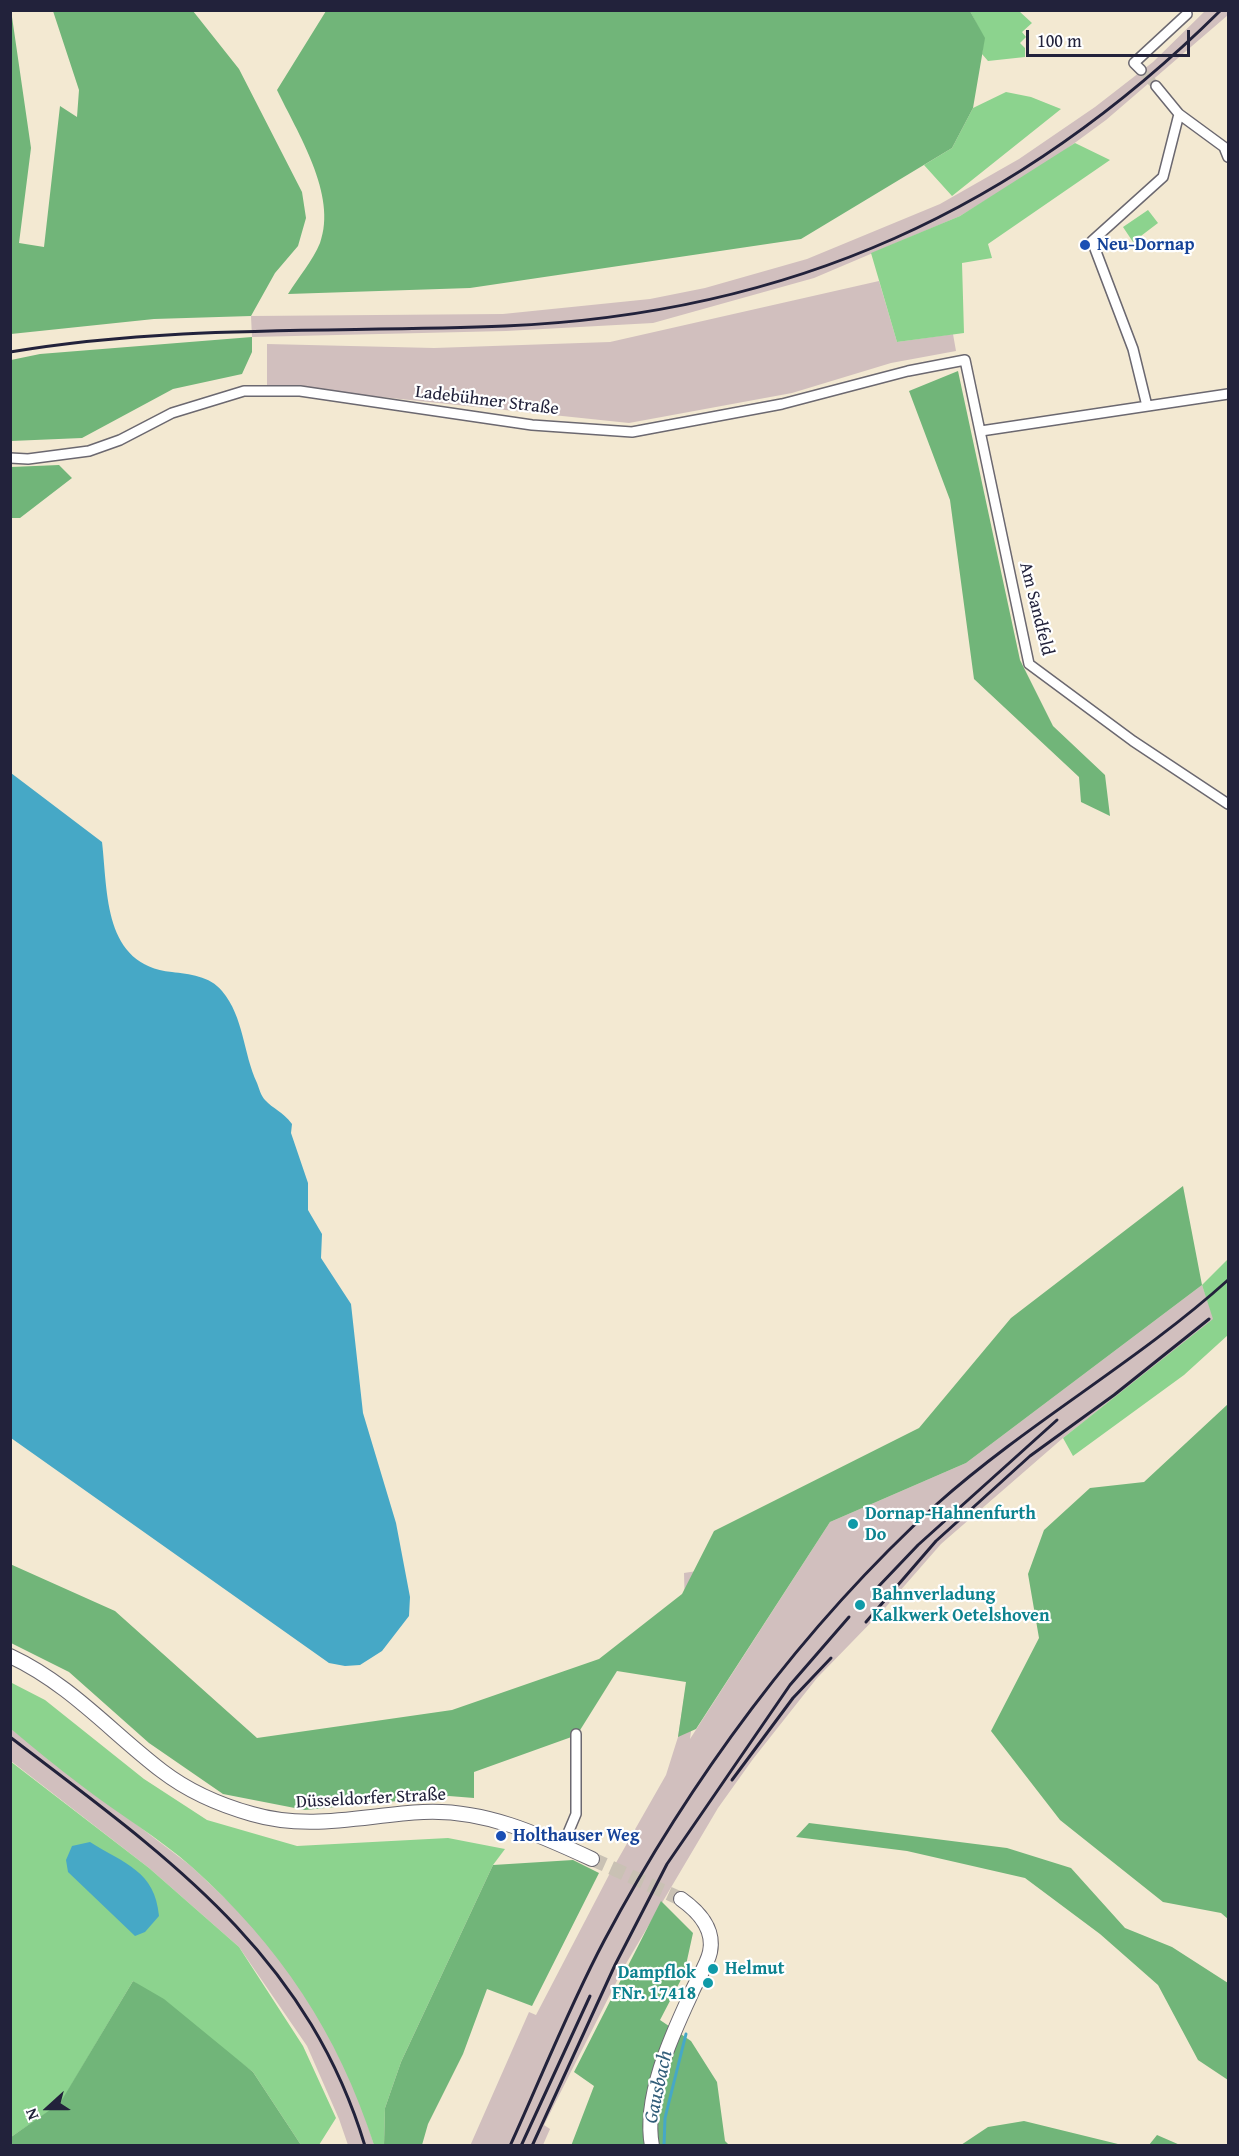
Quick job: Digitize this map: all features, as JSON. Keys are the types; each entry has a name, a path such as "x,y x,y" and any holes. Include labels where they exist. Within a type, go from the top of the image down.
{"main road":[{"name":"Düsseldorfer Straße","path":"10,1656 57,1683 164,1773 224,1806 281,1821 306,1823 448,1812 492,1818 563,1845 592,1859"},
{"path":"652,2145 652,2114 667,2049 710,1952 709,1931 699,1911 681,1899"}],"street":[{"path":"1141,70 1134,63 1187,14"},
{"path":"1156,86 1179,114 1226,152"},
{"path":"1147,406 1133,349 1092,242 1163,177 1179,114"},
{"name":"Am Sandfeld","path":"965,360 1029,664 1133,741 1228,804"},
{"name":"Ladebühner Straße","path":"10,458 89,451 120,440 172,413 244,391 300,392 532,425 632,432 782,404 908,371 965,360"},
{"path":"981,431 1228,394"},
{"path":"563,1845 576,1814 576,1734"}],"shaded area":[{"path":"1205,11 1228,11 1228,15 1106,120 1050,161 960,216 814,278 653,323 506,331 252,337 251,316 503,314 650,299 705,288 807,259 940,204 1019,159 1095,107 1153,62"},
{"path":"879,281 897,342 953,334 956,351 891,363 792,393 629,423 267,385 267,344 434,348 610,342"},
{"path":"1202,1285 1214,1319 1063,1438 941,1544 885,1608 817,1678 753,1759 718,1808 624,1967 544,2125 550,2129 543,2145 470,2146 529,2012 536,2015 609,1875 666,1775 678,1737 687,1679 684,1573 697,1571 698,1680 690,1739 830,1522 966,1463"},
{"path":"10,1728 191,1866 246,1918 292,1975 332,2039 358,2095 374,2145 348,2145 307,2046 239,1947 149,1868 11,1761"}],"green space":[{"path":"11,10 31,148 19,243 44,247 60,106 77,117 79,90 53,11 193,11 239,69 302,192 306,218 298,246 275,273 251,316 154,319 11,334"},
{"path":"326,11 970,11 985,38 973,108 952,148 801,239 470,288 288,294 320,243 324,224 324,205 313,164 277,90"},
{"path":"970,11 1019,11 1032,23 1022,32 1026,37 1020,43 1025,48 1025,57 988,61 982,54 984,38"},
{"path":"1006,92 1031,97 1061,109 952,196 924,165 952,148 973,108"},
{"path":"1075,143 1110,160 988,244 992,258 962,263 964,333 897,342 871,253 960,216"},
{"path":"1148,210 1158,223 1133,242 1123,227"},
{"path":"252,337 252,352 242,374 173,389 82,438 11,441 11,360 40,354"},
{"path":"958,371 1020,660 1053,726 1105,775 1110,816 1081,802 1079,777 974,679 950,500 909,391"},
{"path":"59,465 72,478 20,518 11,518 11,467"},
{"path":"1183,1186 1202,1285 966,1463 830,1522 696,1729 678,1737 686,1682 617,1671 577,1735 474,1772 474,1798 449,1796 305,1810 223,1794 149,1743 69,1672 11,1643 10,1564 115,1611 257,1738 452,1710 599,1659 682,1594 714,1531 919,1428 1011,1318"},
{"path":"1228,1259 1228,1335 1184,1375 1073,1456 1063,1438 1213,1319 1202,1285"},
{"path":"1228,1404 1228,1919 1221,1913 1163,1902 1060,1820 991,1731 1039,1638 1028,1574 1044,1530 1090,1488 1144,1482"},
{"path":"10,1682 45,1700 144,1779 207,1820 297,1846 448,1838 505,1849 493,1865 401,2062 385,2108 384,2145 374,2145 343,2065 324,2029 279,1960 224,1897 192,1867 73,1779 11,1729"},
{"path":"10,1761 149,1868 239,1947 303,2046 336,2118 319,2145 301,2145 253,2072 133,1981 60,2104 11,2137"},
{"path":"809,1823 1007,1848 1071,1868 1125,1928 1172,1947 1228,1983 1228,2080 1198,2060 1158,1985 1100,1934 1025,1878 907,1851 796,1837"},
{"path":"573,1860 599,1873 532,2006 487,1989 463,2054 428,2124 422,2145 384,2145 385,2108 401,2062 493,1865"},
{"path":"661,1901 693,1933 684,1974 660,2020 691,2041 717,2082 725,2141 729,2145 571,2146 594,2086 574,2072"},
{"path":"133,1981 164,1999 253,2072 301,2145 11,2145 11,2137 60,2103"},
{"path":"1024,2121 1122,2145 961,2145 988,2127"},
{"path":"1157,2135 1180,2145 1149,2145"}],"water":[{"path":"11,773 102,842 113,924 121,941 133,956 149,966 205,979 222,991 235,1012 252,1072 262,1096 292,1124 291,1133 308,1183 308,1210 322,1234 321,1258 351,1304 363,1413 396,1523 410,1597 409,1616 382,1651 360,1665 345,1666 329,1663 11,1438"},
{"path":"90,1842 126,1863 145,1879 156,1901 159,1916 145,1932 135,1936 68,1872 66,1860 72,1846"}],"waterway":[{"name":"Gausbach","path":"664,2146 665,2118 686,2034"}],"tunnel":[{"path":"1141,70 1156,86"},
{"path":"592,1859 681,1899"}],"railway":[{"path":"10,352 72,343 196,333 505,326 609,317 709,300 804,273 894,239 981,195 1064,142 1144,81 1221,10"},
{"path":"510,2146 579,1991 637,1881 711,1765 795,1654 887,1552 937,1504 1008,1446 1157,1338 1228,1280"},
{"path":"866,1622 936,1541 1030,1456 1114,1395 1209,1319"},
{"path":"877,1588 918,1545 1057,1420"},
{"path":"532,2146 615,1965 667,1864 790,1685 849,1617"},
{"path":"732,1780 793,1698 831,1658"},
{"path":"10,1737 174,1866 223,1912 267,1962 306,2016 339,2077 365,2146"},
{"path":"521,2146 590,1996"}],"place":[{"name":"Neu-Dornap","path":"1085,245"},
{"name":"Dornap-Hahnenfurth Do","path":"853,1524"},
{"name":"Bahnverladung Kalkwerk Oetelshoven","path":"860,1605"},
{"name":"Holthauser Weg","path":"501,1836"},
{"name":"Helmut","path":"713,1969"},
{"name":"Dampflok FNr. 17418","path":"708,1983"}]}
